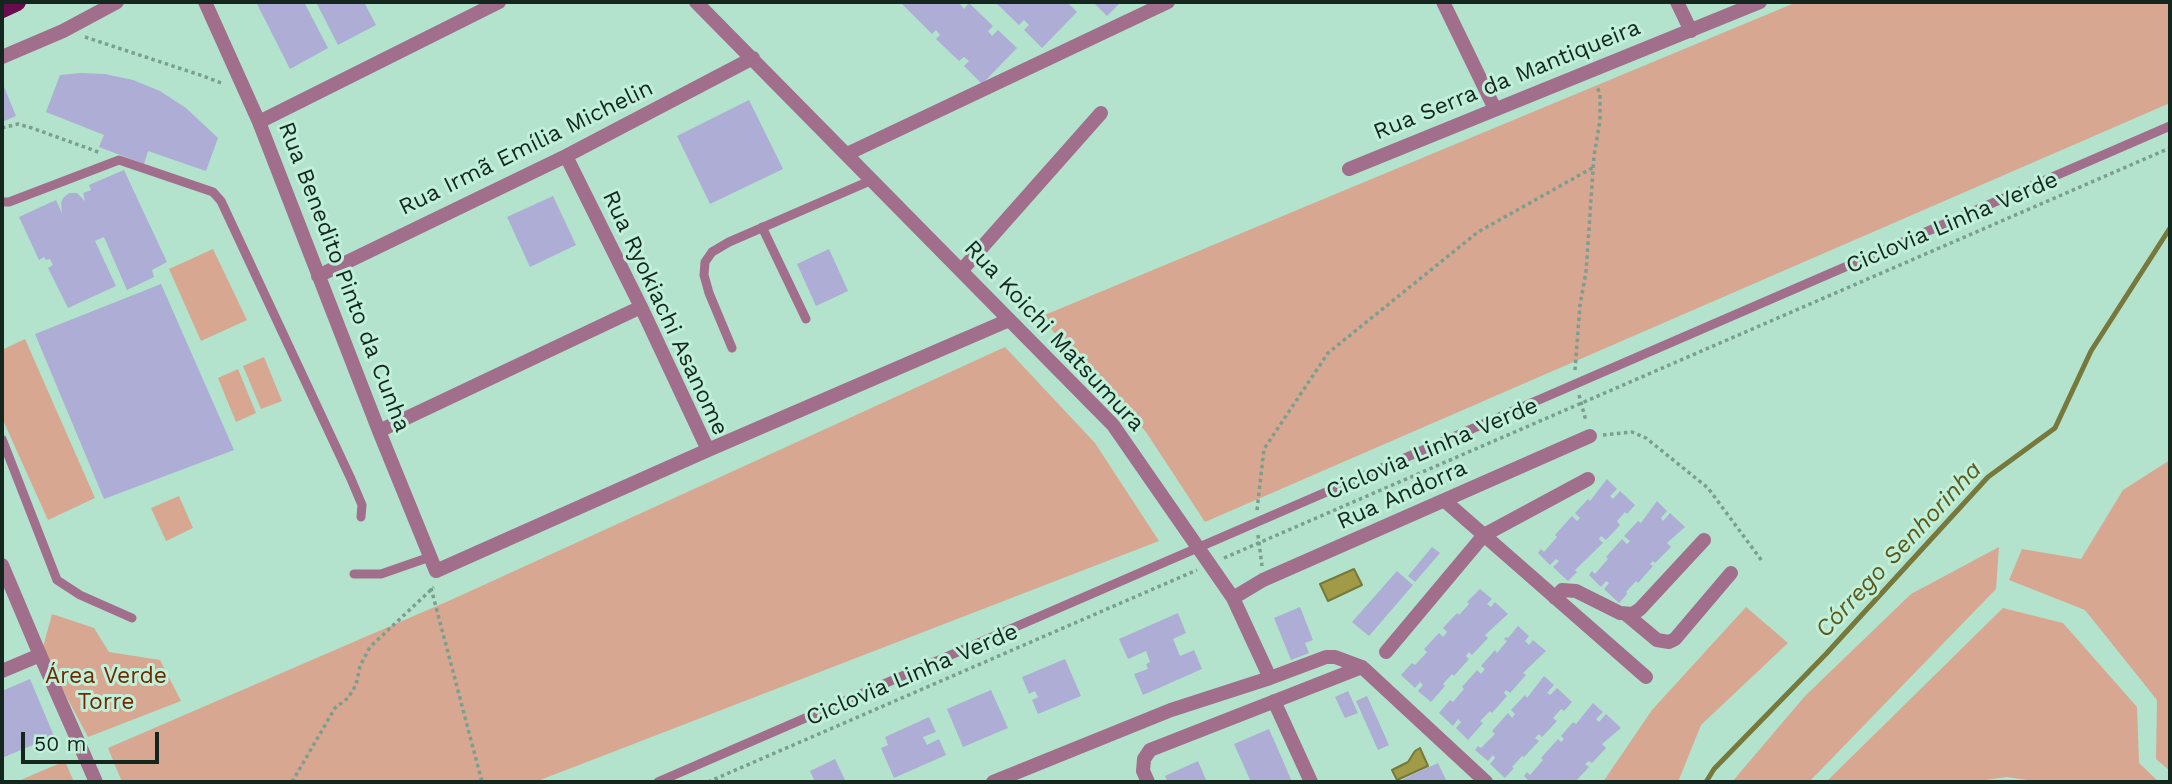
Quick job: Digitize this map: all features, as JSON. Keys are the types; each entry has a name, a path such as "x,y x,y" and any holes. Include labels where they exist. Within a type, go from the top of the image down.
{"main road":[{"path":"2,9 17,2"}],"street":[{"path":"2,57 63,31 117,2"},
{"name":"Rua Benedito Pinto da Cunha","path":"205,2 259,122 433,564"},
{"path":"259,122 499,2"},
{"name":"Rua Koichi Matsumura","path":"696,2 1113,425 1233,598 1270,678"},
{"path":"847,154 1168,2"},
{"path":"1443,2 1495,109"},
{"path":"1677,2 1691,31"},
{"name":"Rua Serra da Mantiqueira","path":"1349,169 1760,2"},
{"name":"Rua Irmã Emília Michelin","path":"318,275 566,156 752,58"},
{"path":"961,271 1101,113"},
{"name":"Rua Ryokiachi Asanome","path":"433,564 708,450 566,156"},
{"path":"379,431 641,307"},
{"path":"708,450 1009,320"},
{"name":"Rua Andorra","path":"1233,598 1263,580 1590,436"},
{"path":"1386,652 1484,536 1588,479"},
{"path":"1446,501 1646,677"},
{"path":"1627,615 1640,608 1704,540"},
{"path":"2,565 96,782"},
{"path":"1555,598 1562,590 1576,591 1627,615 1657,640 1669,642 1675,639 1731,573"},
{"path":"2,671 40,654"},
{"path":"993,782 1171,709 1326,657 1335,657 1362,667 1486,782"},
{"path":"1148,782 1143,771 1144,759 1150,750 1362,667"},
{"path":"1274,701 1311,782"}],"lane":[{"path":"658,782 2170,126"},
{"path":"2,202 9,202 119,160 213,192 221,201 351,479 362,505 361,517"},
{"path":"732,348 704,275 705,262 712,252 729,242 872,180"},
{"path":"762,228 806,319"},
{"path":"2,439 57,580 80,595 132,618"},
{"path":"354,575 433,564"}],"path":[{"path":"63,31 204,76 245,93"},
{"path":"1591,71 1600,95 1600,120 1586,272 1574,358 1576,384 1590,436 1632,432 1646,438 1708,488 1762,561"},
{"path":"2,128 18,124 119,160"},
{"name":"Ciclovia Linha Verde","path":"708,782 2170,148"},
{"path":"1263,580 1256,522 1264,449 1328,353 1478,232 1594,167"},
{"path":"292,782 335,708 348,698 356,685 360,666 370,648 431,588 438,585 440,581 433,564"},
{"path":"431,588 482,782"}],"green space":[{"path":"1797,2 2170,2 2170,103 1205,522 1146,432 1040,317"},
{"path":"213,249 247,320 201,341 169,269"},
{"path":"25,339 95,498 48,520 2,418 2,350"},
{"path":"1005,347 1095,443 1159,541 535,782 122,782 108,748 453,599"},
{"path":"264,357 282,401 261,409 243,366"},
{"path":"238,369 256,413 236,422 218,378"},
{"path":"2170,460 2170,771 2156,759 2157,700 2085,610 2009,580 2022,549 2081,559 2123,490"},
{"path":"179,496 193,528 166,541 151,508"},
{"path":"1999,547 1996,589 1809,782 1732,782 1805,696 1911,594"},
{"path":"1746,607 1788,643 1701,725 1678,782 1603,782 1652,710"},
{"path":"2003,608 2063,623 2137,707 2139,763 2159,782 2041,782 2007,777 1970,782 1826,782"},
{"name":"Área Verde Torre","path":"52,614 94,628 109,652 160,660 181,701 88,737 42,651"},
{"path":"65,761 74,782 16,782"}],"shaded area":[{"path":"1354,569 1362,585 1328,601 1320,584"},
{"path":"1420,748 1428,766 1397,780 1392,770 1408,762"}],"building":[{"path":"256,2 304,2 328,48 290,69"},
{"path":"316,2 364,2 376,25 338,45"},
{"path":"900,2 962,2 960,4 964,9 969,3 993,26 988,31 992,36 998,30 1017,48 982,84 964,66 969,61 964,57 959,61 936,39 940,35 936,30 932,34"},
{"path":"995,2 1067,2 1077,12 1042,48 1024,30 1029,25 1024,20 1019,25"},
{"path":"1093,2 1121,2 1107,16"},
{"path":"105,74 133,80 160,91 186,108 218,138 206,171 148,151 144,164 99,147 104,135 46,112 60,75"},
{"path":"2,82 16,116 2,122"},
{"path":"749,100 783,169 710,204 677,136"},
{"path":"124,170 167,262 152,270 154,277 127,290 104,237 95,241 116,286 68,308 48,268 53,265 50,259 46,260 44,257 39,260 19,217 56,200 62,213 61,203 69,193 77,193 85,201 83,193 91,190 89,185"},
{"path":"553,196 576,245 530,267 507,217"},
{"path":"829,249 848,291 816,306 797,264"},
{"path":"161,284 234,450 104,499 35,334"},
{"path":"1607,479 1617,489 1610,496 1613,499 1620,491 1635,505 1617,521 1620,525 1606,540 1601,536 1599,539 1603,543 1575,570 1577,572 1568,581 1553,567 1559,561 1556,559 1550,565 1538,553 1541,549 1544,552 1572,516 1577,521 1580,518 1575,513 1588,499 1590,501"},
{"path":"1657,501 1667,511 1661,518 1663,521 1670,513 1685,527 1667,543 1671,547 1655,563 1653,561 1650,564 1653,566 1638,583 1636,581 1619,603 1604,589 1609,583 1606,581 1601,587 1589,575 1592,571 1595,574 1622,539 1627,544 1630,541 1624,536 1638,521 1641,523"},
{"path":"1432,547 1440,553 1415,582 1408,576"},
{"path":"1397,571 1413,585 1369,636 1352,622"},
{"path":"1480,589 1492,599 1487,604 1491,607 1495,602 1508,614 1485,635 1488,638 1472,655 1469,652 1466,656 1469,659 1443,684 1445,686 1431,702 1418,691 1423,685 1420,682 1415,688 1401,675 1427,652 1424,649 1439,633 1443,637 1447,632 1443,628 1457,613 1459,615"},
{"path":"1300,607 1313,640 1305,643 1309,653 1291,660 1274,618"},
{"path":"1178,613 1186,633 1173,639 1180,656 1194,650 1202,669 1143,695 1134,674 1148,669 1146,664 1150,662 1146,651 1128,659 1119,639"},
{"path":"1518,626 1529,636 1525,641 1529,645 1533,640 1546,651 1523,673 1526,675 1510,693 1506,690 1504,693 1507,696 1492,713 1490,711 1480,721 1483,723 1468,740 1456,728 1461,722 1458,719 1453,726 1439,713 1450,700 1453,702 1477,670 1481,674 1485,669 1481,666 1495,650 1497,653 1507,641 1504,639"},
{"path":"1065,659 1081,696 1038,714 1032,700 1038,697 1035,691 1029,694 1022,677"},
{"path":"1544,676 1554,685 1547,693 1550,695 1557,688 1572,702 1553,718 1557,721 1542,737 1539,734 1535,738 1539,741 1522,756 1505,778 1490,764 1495,758 1493,755 1488,761 1475,750 1478,746 1481,748 1495,734 1492,731 1508,713 1512,718 1515,714 1511,710 1525,695 1527,698"},
{"path":"30,679 54,736 2,758 2,691"},
{"path":"991,690 1008,728 963,747 947,709"},
{"path":"1348,691 1358,713 1345,718 1335,697"},
{"path":"1367,696 1389,745 1378,750 1356,701"},
{"path":"1593,703 1603,712 1596,719 1599,722 1606,714 1621,728 1602,744 1606,748 1592,763 1589,761 1585,764 1589,767 1575,782 1530,782 1524,776 1527,772 1530,775 1543,760 1541,758 1558,739 1561,742 1564,739 1561,736 1573,722 1576,724"},
{"path":"929,717 936,732 923,737 927,745 939,739 946,755 894,778 881,748 888,745 885,737"},
{"path":"1269,729 1292,782 1251,782 1234,744"},
{"path":"835,759 846,782 815,782 810,771"},
{"path":"1198,761 1207,782 1168,782 1165,776"},
{"path":"1438,763 1447,782 1405,782 1403,779"}],"waterway":[{"name":"Córrego Senhorinha","path":"1706,782 1714,769 1826,654 1988,477 2055,428 2091,351 2170,228"}]}
